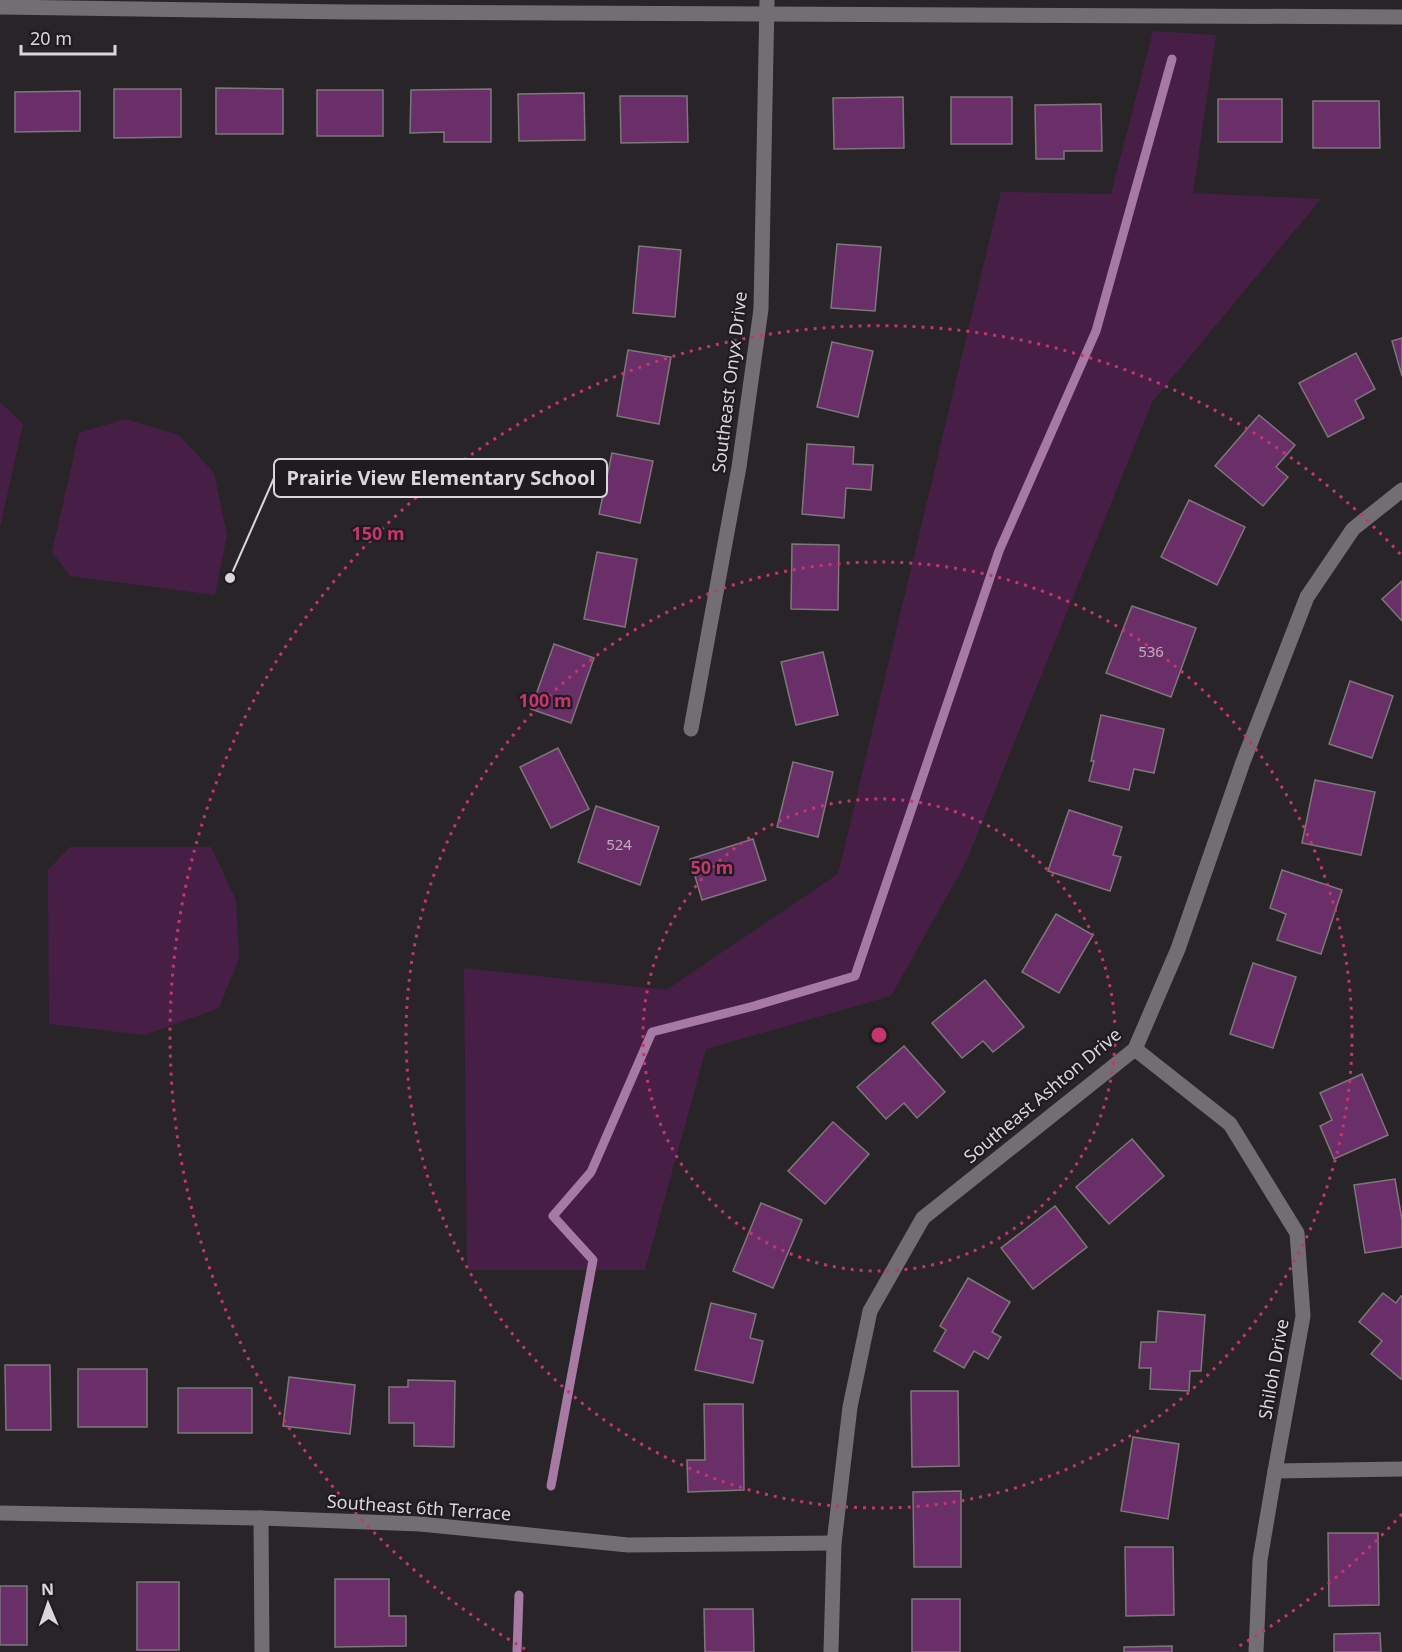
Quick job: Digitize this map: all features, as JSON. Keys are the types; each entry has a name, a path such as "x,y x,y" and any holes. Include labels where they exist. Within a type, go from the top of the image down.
{"street":[{"path":"0,6 767,7 1402,17"},
{"name":"Southeast Onyx Drive","path":"691,729 739,467 761,309 767,7"},
{"name":"Southeast Ashton Drive","path":"831,1652 834,1543 850,1407 870,1311 923,1218 1135,1048 1178,949 1243,762 1307,597 1353,529 1402,490"},
{"name":"Shiloh Drive","path":"1135,1048 1230,1124 1297,1233 1303,1316 1260,1560 1256,1652"},
{"path":"1275,1471 1402,1469"},
{"name":"Southeast 6th Terrace","path":"0,1513 261,1518 420,1524 628,1545 834,1543"},
{"path":"261,1518 262,1652"}],"shaded area":[{"path":"1153,31 1216,35 1193,193 1321,199 1152,402 966,862 891,996 706,1049 645,1270 467,1270 464,968 666,990 838,874 1001,192 1111,194"},
{"path":"0,402 23,424 0,527"},
{"path":"125,419 179,435 214,473 227,535 215,595 70,576 52,552 79,433"},
{"path":"70,847 211,847 236,900 239,958 219,1008 145,1035 49,1024 48,870"}],"building":[{"path":"216,88 283,89 283,134 216,134"},
{"path":"114,89 181,89 181,137 114,138"},
{"path":"491,89 491,142 444,142 444,132 410,133 411,90"},
{"path":"317,90 383,90 383,136 317,136"},
{"path":"80,91 80,131 15,132 15,92"},
{"path":"584,93 585,140 519,141 518,94"},
{"path":"620,96 687,96 688,142 621,143"},
{"path":"903,97 904,148 834,149 833,98"},
{"path":"951,97 1012,97 1012,144 951,144"},
{"path":"1218,99 1282,99 1282,142 1218,142"},
{"path":"1313,101 1379,101 1380,148 1313,148"},
{"path":"1101,104 1102,151 1064,151 1064,159 1036,159 1035,105"},
{"path":"837,244 881,247 875,311 831,308"},
{"path":"639,246 681,250 675,317 633,313"},
{"path":"1402,338 1402,376 1392,341"},
{"path":"832,342 873,351 858,417 817,407"},
{"path":"628,350 671,357 659,424 617,416"},
{"path":"1356,353 1375,389 1355,400 1364,418 1328,437 1299,383"},
{"path":"1259,415 1295,445 1276,467 1288,477 1263,506 1215,466"},
{"path":"807,444 854,447 853,464 873,465 871,490 846,488 844,518 802,514"},
{"path":"612,453 653,461 640,523 599,514"},
{"path":"1189,500 1245,527 1217,585 1161,557"},
{"path":"792,544 839,545 838,610 791,609"},
{"path":"597,552 637,559 625,627 584,619"},
{"path":"1402,581 1402,621 1382,599"},
{"path":"1132,606 1196,628 1171,697 1106,673"},
{"path":"554,644 594,658 571,723 531,709"},
{"path":"823,652 838,715 796,725 781,662"},
{"path":"1350,681 1393,696 1372,758 1329,744"},
{"path":"1101,715 1164,729 1154,773 1134,769 1129,790 1089,781"},
{"path":"558,748 589,809 551,828 520,767"},
{"path":"793,762 833,772 818,837 777,827"},
{"path":"1315,780 1375,792 1361,855 1302,843"},
{"path":"596,806 659,827 640,885 578,862"},
{"path":"1069,810 1122,827 1113,855 1121,857 1110,891 1048,871"},
{"path":"753,839 766,880 702,900 690,859"},
{"path":"1282,870 1342,890 1321,954 1277,940 1286,914 1270,908"},
{"path":"1056,914 1093,935 1059,993 1022,972"},
{"path":"1253,963 1296,977 1273,1048 1230,1034"},
{"path":"985,980 1024,1027 993,1052 983,1041 962,1058 932,1023"},
{"path":"904,1046 945,1092 917,1118 904,1103 886,1119 857,1087"},
{"path":"1362,1074 1388,1135 1334,1159 1320,1126 1332,1120 1320,1093"},
{"path":"833,1122 869,1154 825,1204 788,1171"},
{"path":"1132,1139 1164,1176 1109,1224 1076,1187"},
{"path":"1395,1179 1402,1220 1402,1247 1365,1253 1354,1185"},
{"path":"761,1203 802,1220 773,1288 733,1271"},
{"path":"1055,1206 1087,1247 1033,1289 1001,1248"},
{"path":"968,1278 1010,1302 992,1332 1001,1337 988,1359 974,1351 964,1368 934,1351 946,1330 940,1326"},
{"path":"1383,1293 1396,1303 1402,1296 1401,1379 1371,1354 1382,1341 1359,1322"},
{"path":"711,1303 756,1314 750,1338 763,1341 753,1383 695,1370"},
{"path":"1158,1311 1205,1315 1201,1371 1190,1371 1189,1391 1150,1389 1151,1368 1139,1368 1141,1342 1156,1342"},
{"path":"5,1365 50,1365 51,1430 6,1430"},
{"path":"78,1369 147,1369 147,1427 78,1427"},
{"path":"289,1377 355,1385 350,1434 283,1426"},
{"path":"408,1380 455,1381 454,1447 414,1446 414,1423 389,1423 389,1387 408,1387"},
{"path":"178,1388 252,1388 252,1433 178,1433"},
{"path":"911,1391 958,1391 959,1466 912,1467"},
{"path":"704,1404 743,1404 744,1490 688,1492 687,1460 705,1460"},
{"path":"1133,1437 1179,1444 1168,1519 1121,1511"},
{"path":"961,1491 961,1567 914,1567 913,1492"},
{"path":"1328,1533 1378,1533 1379,1605 1329,1606"},
{"path":"1125,1547 1173,1547 1174,1615 1126,1616"},
{"path":"335,1579 389,1579 389,1616 406,1616 406,1646 335,1647"},
{"path":"137,1582 179,1582 179,1650 137,1650"},
{"path":"0,1586 27,1586 27,1645 0,1645"},
{"path":"912,1599 960,1599 960,1652 912,1652"},
{"path":"704,1609 753,1609 754,1652 705,1652"},
{"path":"1380,1633 1381,1652 1334,1652 1334,1634"},
{"path":"1172,1646 1172,1652 1124,1652 1124,1647"}],"waterway":[{"path":"551,1486 593,1260 553,1216 591,1172 652,1032 754,1006 855,976 999,551 1096,331 1172,59"},
{"path":"517,1652 519,1595"}],"place":[{"name":"Prairie View Elementary School","path":"230,578"}]}
